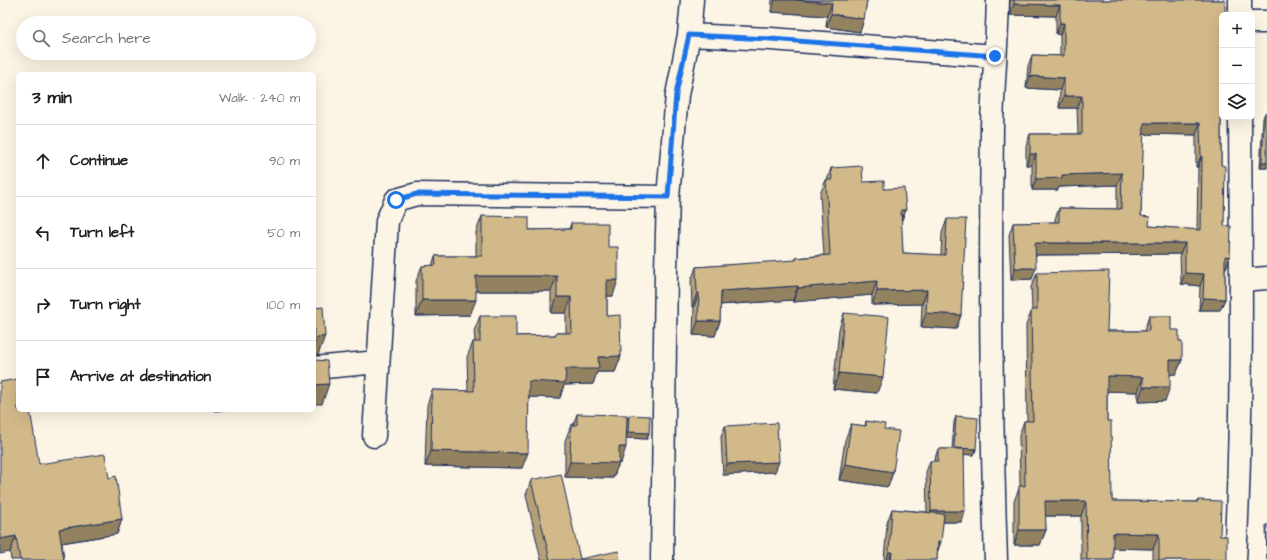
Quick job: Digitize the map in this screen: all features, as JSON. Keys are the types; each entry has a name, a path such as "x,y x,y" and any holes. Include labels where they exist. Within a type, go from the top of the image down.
{"street":[{"path":"662,560 668,197 676,94 689,35 692,0"},
{"path":"996,560 990,296 992,126 998,0"},
{"path":"1240,0 1240,12"},
{"path":"1255,22 1267,22"},
{"path":"689,35 771,39 995,56"},
{"path":"1235,560 1238,503 1241,280 1240,120"},
{"path":"374,436 387,221 396,200 417,194 668,197"},
{"path":"1241,280 1267,278"},
{"path":"316,368 378,362"}],"building":[{"path":"797,0 867,0 864,19 831,14 832,3"},
{"path":"1014,0 1225,0 1225,12 1219,12 1219,120 1221,120 1221,165 1225,166 1224,226 1231,226 1230,257 1225,256 1225,299 1203,298 1204,274 1185,273 1185,243 1035,243 1036,268 1015,268 1013,223 1059,222 1059,208 1121,209 1122,173 1062,175 1062,178 1036,179 1036,154 1030,154 1030,134 1082,134 1082,96 1064,96 1064,78 1030,76 1032,55 1064,56 1064,23 1060,23 1060,5 1014,4","holes":["1144,123 1200,123 1201,230 1149,226 1150,217 1141,216"]},
{"path":"1265,113 1267,113 1267,162 1262,162"},
{"path":"862,166 863,182 884,181 884,189 904,188 906,210 901,210 903,253 945,255 947,219 966,219 961,315 926,313 927,290 877,291 877,281 798,288 798,286 721,291 720,321 698,321 699,293 697,293 696,267 796,260 796,258 830,255 826,180 832,180 831,168"},
{"path":"482,216 529,217 529,230 571,229 571,223 608,223 608,247 618,247 618,280 607,280 607,316 620,315 621,356 598,357 599,369 566,369 565,383 529,381 528,453 431,451 432,390 474,391 473,342 480,342 480,316 516,316 516,336 572,333 571,297 557,297 557,276 476,276 476,300 422,300 422,266 436,265 435,256 482,256"},
{"path":"1109,271 1107,331 1149,331 1149,316 1171,316 1171,330 1179,330 1179,341 1182,342 1182,360 1170,360 1170,387 1143,387 1143,377 1107,376 1107,421 1111,421 1112,501 1221,501 1220,536 1227,536 1227,560 1159,560 1159,534 1113,533 1113,560 1087,560 1086,501 1045,501 1046,530 1019,530 1019,486 1025,486 1024,421 1033,421 1031,310 1037,310 1037,273"},
{"path":"323,307 325,336 316,338 316,308"},
{"path":"844,313 889,317 883,377 839,373"},
{"path":"316,360 327,361 329,384 316,385"},
{"path":"16,379 16,412 30,412 39,464 105,454 109,478 116,476 122,519 59,529 64,560 20,560 16,536 0,539 0,382"},
{"path":"577,414 627,415 626,447 619,447 619,463 570,462 571,425 577,425"},
{"path":"629,415 650,416 649,433 628,432"},
{"path":"956,416 978,418 976,449 954,448"},
{"path":"866,421 885,424 884,429 899,431 893,472 845,464 851,424 866,426"},
{"path":"777,423 779,462 727,464 725,426"},
{"path":"938,449 964,449 965,511 931,511 930,461 938,461"},
{"path":"561,474 580,559 618,551 620,560 550,560 531,480"},
{"path":"892,509 944,514 941,542 938,542 937,560 891,560 892,552 889,552"}],"route":[{"path":"396,200 417,194 668,197 676,94 689,35 771,39 995,56"}]}
